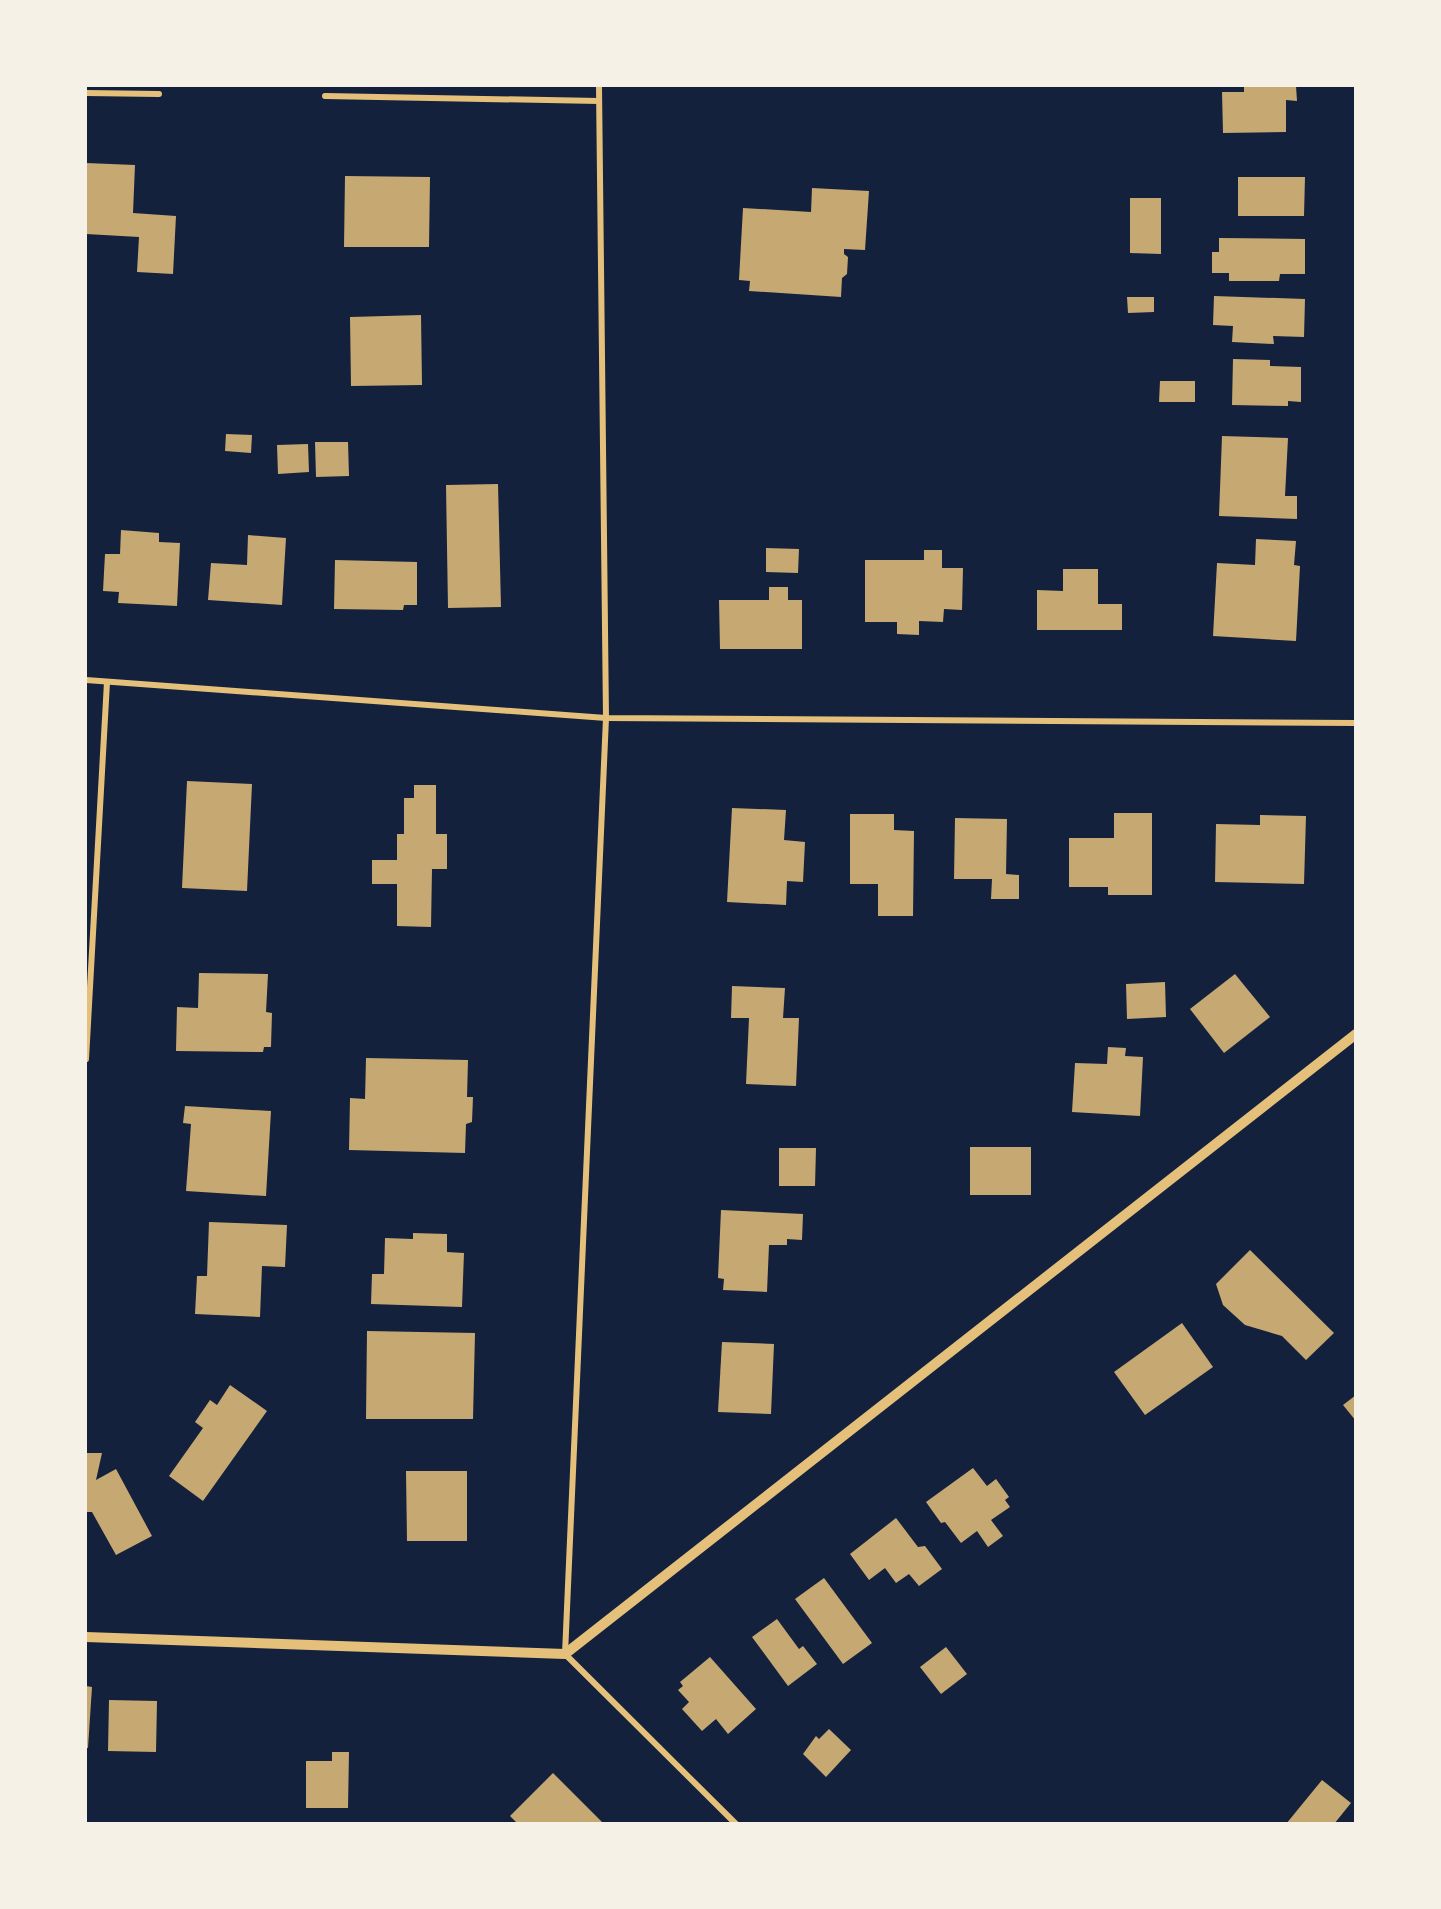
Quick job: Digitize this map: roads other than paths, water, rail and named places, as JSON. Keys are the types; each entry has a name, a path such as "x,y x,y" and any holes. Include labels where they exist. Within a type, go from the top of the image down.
{"street":[{"path":"599,86 606,718 566,1654 736,1824"},
{"path":"86,93 159,94"},
{"path":"325,96 599,101"},
{"path":"86,680 606,718 1356,723"},
{"path":"86,1059 107,682"},
{"path":"86,1637 566,1654 1356,1034"}]}
